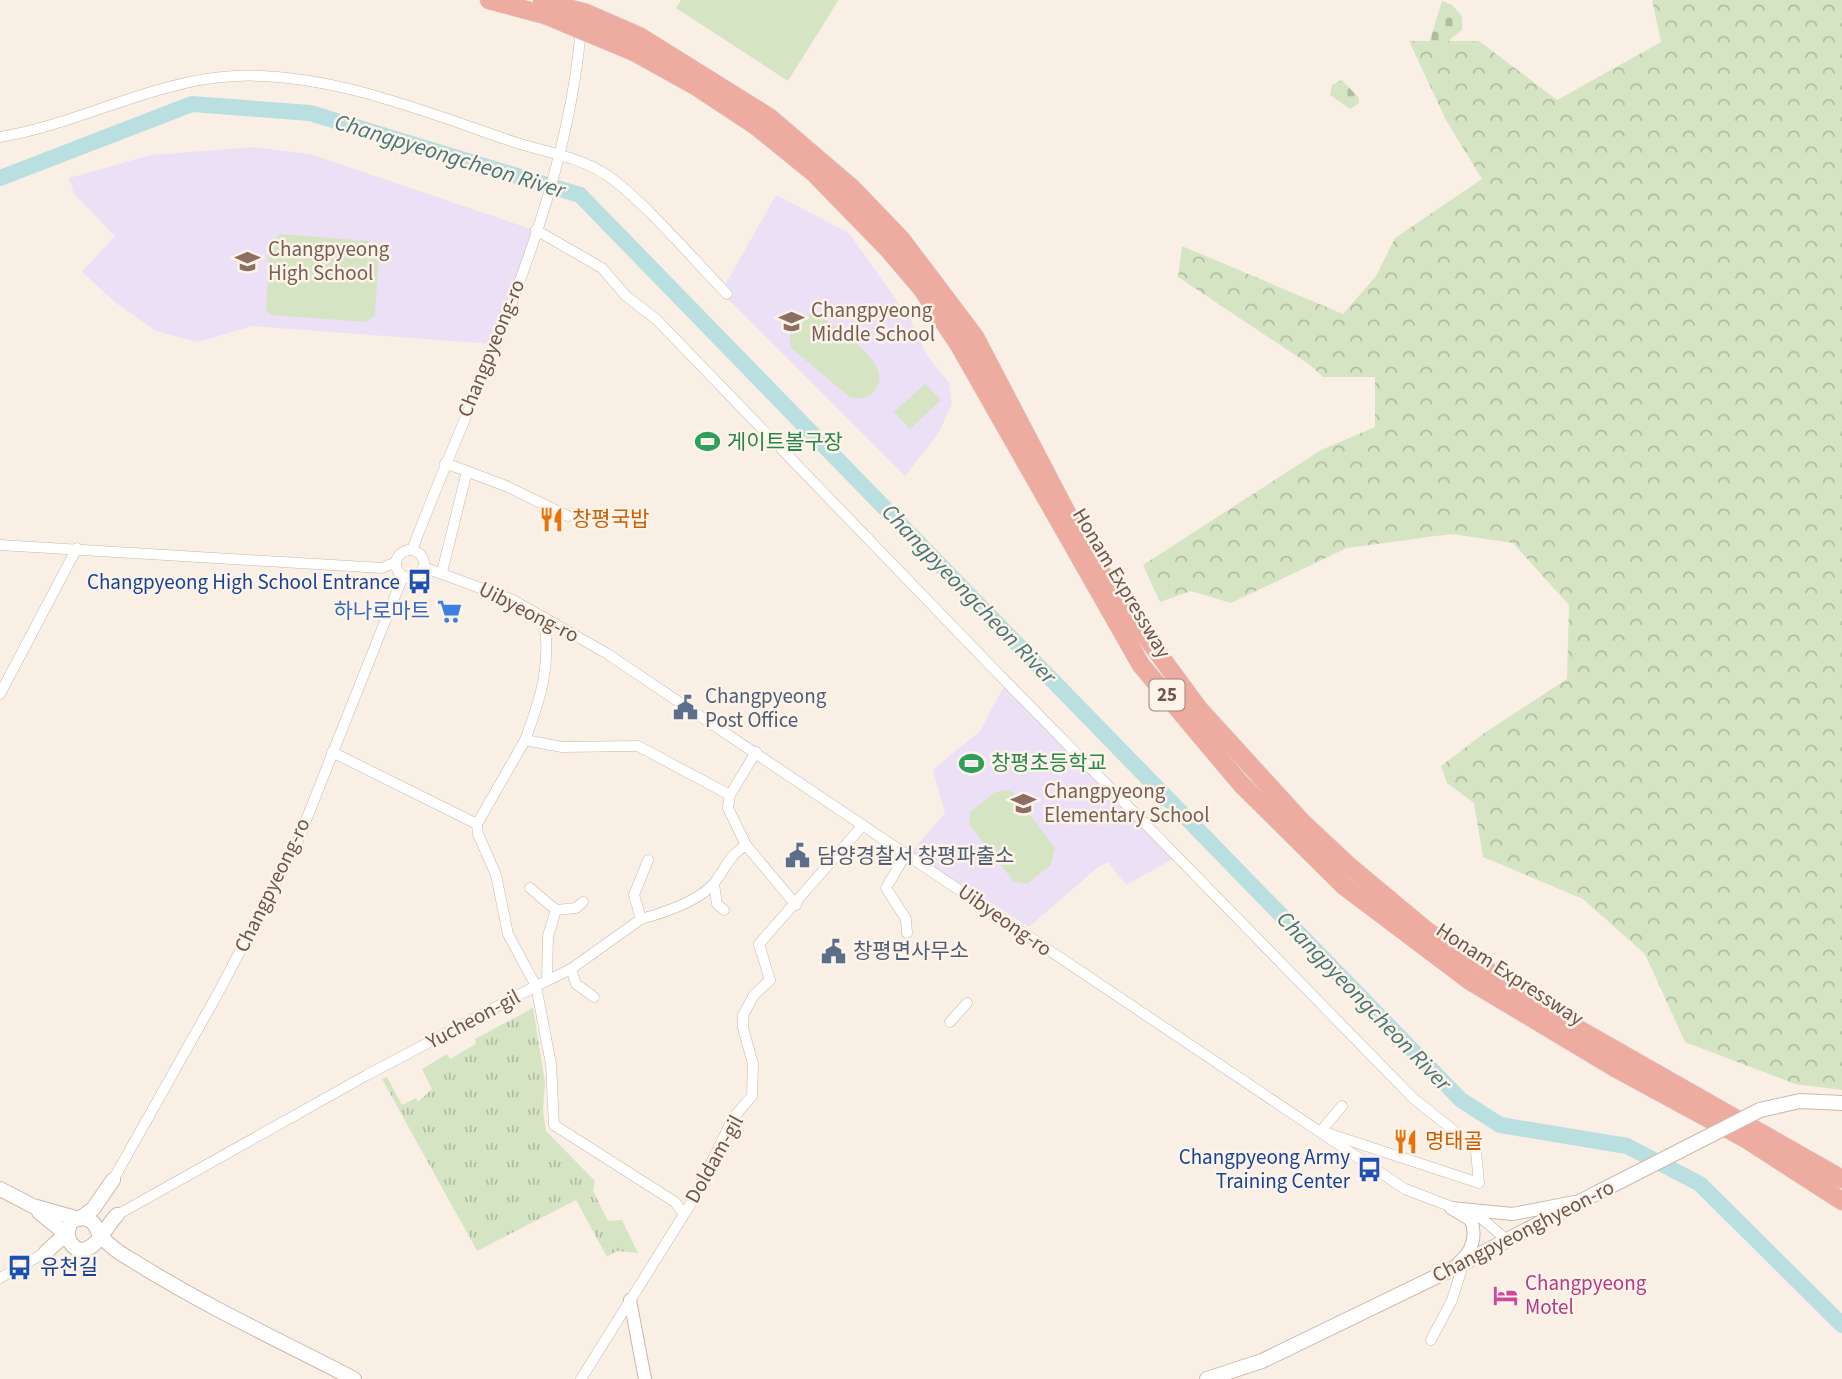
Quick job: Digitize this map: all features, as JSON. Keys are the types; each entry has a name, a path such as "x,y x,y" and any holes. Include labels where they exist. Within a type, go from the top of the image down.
{"highway":[{"name":"Honam Expressway","path":"489,0 543,5 636,44 769,117 852,188 901,239 975,337 1082,540 1122,604 1199,709 1311,831 1427,932 1566,1022 1842,1179"},
{"name":"Honam Expressway","path":"636,44 756,126 846,204 922,289 959,345 1142,664 1241,784 1345,887 1470,981 1616,1069 1746,1139 1842,1201"}],"main road":[{"name":"Changpyeonghyeon-ro","path":"1207,1379 1262,1361 1449,1270 1760,1110 1810,1100 1842,1103"},
{"path":"33,1206 75,1209 88,1203 113,1180"},
{"path":"46,1252 66,1234 70,1224 93,1209 113,1180"},
{"path":"91,1248 113,1180"},
{"path":"0,1189 33,1206 88,1219 130,1259"},
{"path":"33,1206 66,1234 75,1249"},
{"path":"33,1206 52,1232 52,1241 46,1252"},
{"path":"97,1229 117,1214"},
{"path":"117,1214 115,1235 130,1259"},
{"path":"46,1252 91,1248 130,1259 354,1379"}],"street":[{"name":"Changpyeong-ro","path":"412,550 537,226 559,156 578,59 583,0"},
{"path":"0,137 30,132 173,86 234,76 263,76 338,87 404,104 593,167 619,185 727,294"},
{"path":"537,226 601,268 626,296 657,320 986,662 1413,1098 1468,1142 1476,1151 1479,1183 1321,1131 1342,1105"},
{"path":"445,463 568,516"},
{"path":"442,572 467,471"},
{"path":"0,545 382,568 396,562 400,554 412,550 421,556 423,567 413,578 403,576 396,562"},
{"path":"0,694 77,548"},
{"name":"Uibyeong-ro","path":"423,567 513,600 607,653 1405,1189 1489,1222 1507,1240"},
{"name":"Changpyeong-ro","path":"113,1180 217,995 297,843 403,576"},
{"path":"332,752 477,824 525,740 544,692 548,646 544,617"},
{"path":"525,740 562,747 638,746 730,795"},
{"path":"756,752 730,795 728,808 746,845 796,905"},
{"name":"Yucheon-gil","path":"117,1214 367,1074 536,986 508,934 496,875 478,834 477,824"},
{"name":"Doldam-gil","path":"683,1213 709,1170 733,1118 752,1096 753,1064 747,1048 743,1015 754,995 770,980 759,944 796,905 863,825"},
{"path":"581,1379 683,1213 675,1202 554,1125 551,1064 536,986 571,970 641,919 657,915 714,884 729,858 746,845"},
{"path":"906,854 886,888 906,919 907,933"},
{"path":"641,919 634,894 648,860"},
{"path":"714,884 717,904 723,910"},
{"path":"530,888 556,910 576,908 583,902"},
{"path":"547,980 548,936 556,910"},
{"path":"571,970 576,984 594,997"},
{"path":"950,1022 967,1003"},
{"path":"1451,1208 1513,1214 1590,1197"},
{"path":"1449,1270 1469,1253 1474,1232 1471,1220 1451,1208"},
{"path":"0,1279 46,1252"},
{"path":"1431,1340 1452,1300 1464,1262"},
{"path":"630,1300 645,1379"}],"shaded area":[{"path":"254,147 310,154 534,230 492,344 252,326 198,342 156,331 116,303 82,272 115,236 74,194 69,178 151,155"},
{"path":"776,195 849,233 912,322 926,354 949,383 952,404 938,434 905,476 721,292"},
{"name":"창평초등학교","path":"1005,684 1175,858 1126,885 1108,862 1097,868 1029,927 911,853 945,813 933,770 980,731"}],"green space":[{"path":"681,0 838,1 788,81 676,8"},
{"path":"1652,0 1842,0 1842,1090 1795,1084 1685,1042 1645,954 1583,899 1483,857 1474,803 1447,783 1441,766 1483,734 1567,679 1569,605 1513,543 1451,534 1347,548 1231,603 1191,591 1160,602 1143,565 1321,450 1375,427 1375,377 1323,377 1310,365 1178,277 1182,246 1343,314 1376,276 1395,238 1482,179 1447,122 1409,41 1479,41 1557,100 1661,42"},
{"path":"1442,1 1452,5 1462,16 1462,30 1443,45 1429,43"},
{"path":"1342,80 1359,98 1359,103 1350,109 1330,95 1332,85"},
{"path":"281,234 368,241 379,253 375,315 366,322 271,315 266,310 269,242"},
{"path":"818,314 862,348 878,370 880,380 875,390 867,397 851,398 792,349 790,334 796,323 803,315"},
{"path":"925,384 941,400 910,429 894,412"},
{"path":"995,792 1013,792 1055,848 1051,865 1027,884 1013,881 969,824 970,812"},
{"path":"533,1008 545,1082 543,1110 546,1131 595,1181 593,1191 608,1221 622,1220 638,1253 617,1251 607,1257 576,1200 477,1251 382,1079 387,1077 402,1105 416,1098 418,1102 432,1089 422,1069 447,1054 450,1059 476,1044 475,1039"}],"waterway":[{"name":"Changpyeongcheon River","path":"0,178 192,104 310,113 580,195 1461,1100 1500,1125 1627,1146 1700,1184 1842,1325"}],"place":[{"name":"Changpyeong High School","path":"248,261"},
{"name":"Changpyeong Middle School","path":"791,322"},
{"name":"게이트볼구장","path":"707,442"},
{"name":"창평국밥","path":"552,519"},
{"name":"Changpyeong High School Entrance","path":"420,582"},
{"name":"하나로마트","path":"450,611"},
{"name":"Changpyeong Post Office","path":"685,708"},
{"name":"창평초등학교","path":"971,763"},
{"name":"Changpyeong Elementary School","path":"1024,803"},
{"name":"담양경찰서 창평파출소","path":"797,856"},
{"name":"창평면사무소","path":"833,951"},
{"name":"명태골","path":"1405,1141"},
{"name":"Changpyeong Army Training Center","path":"1370,1169"},
{"name":"유천길","path":"20,1267"},
{"name":"Changpyeong Motel","path":"1505,1295"}]}
